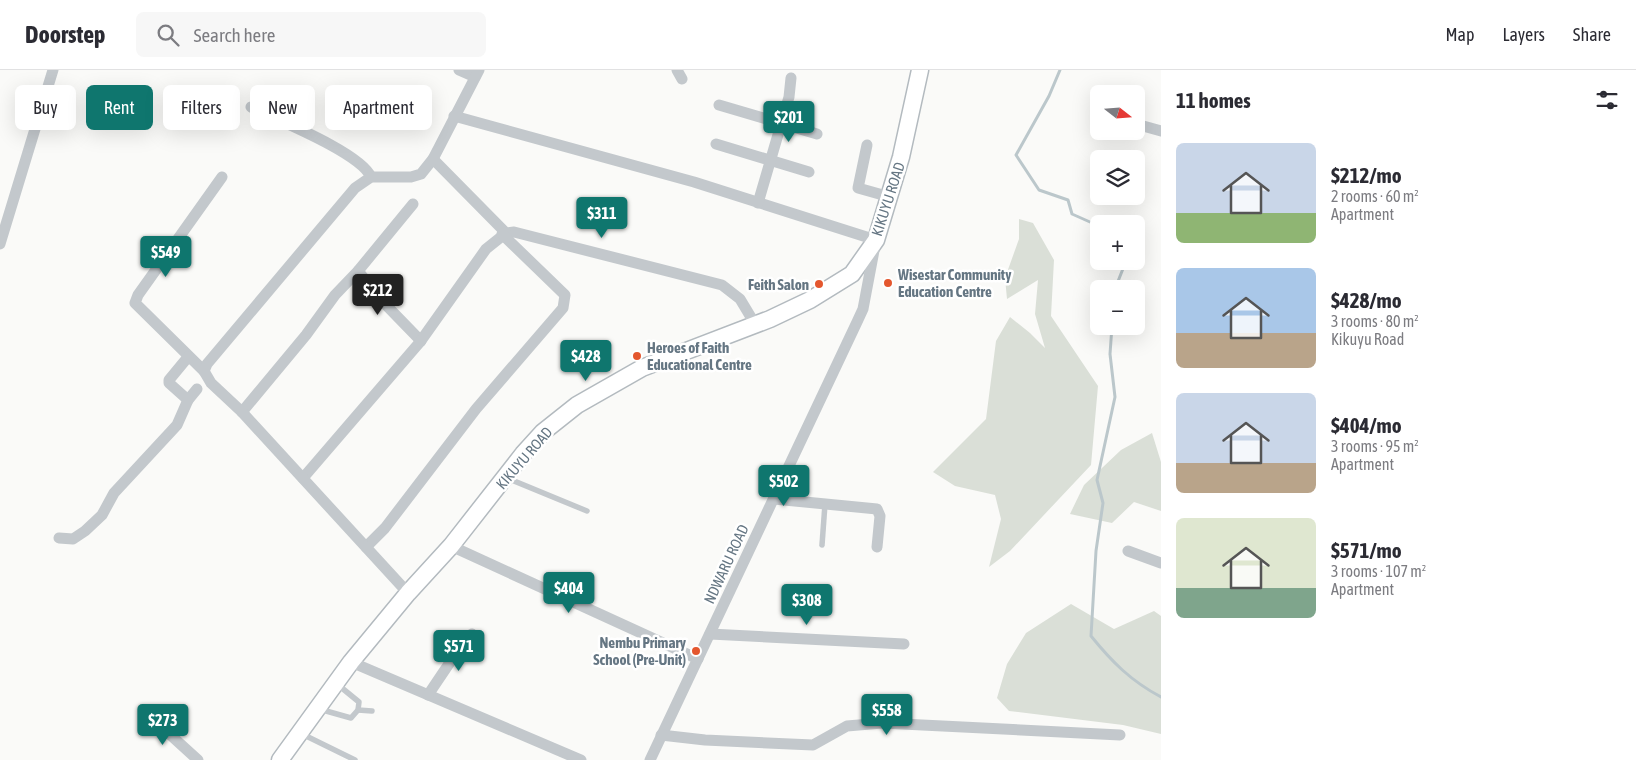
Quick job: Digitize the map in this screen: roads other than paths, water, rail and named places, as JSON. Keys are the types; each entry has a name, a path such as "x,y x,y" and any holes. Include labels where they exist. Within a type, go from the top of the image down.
{"main road":[{"name":"KIKUYU ROAD","path":"280,760 351,662 408,593 451,546 505,477 544,432 592,396 642,368 755,324 810,300 852,274 876,240 890,197 920,70"}],"street":[{"path":"0,244 53,70"},
{"path":"204,371 206,364 355,188 371,177 410,177 421,174 433,159 477,73 459,70"},
{"path":"758,203 781,124 791,78"},
{"path":"719,105 817,134"},
{"path":"454,116 694,182 876,240"},
{"path":"1145,127 1161,131"},
{"path":"299,130 326,143 367,168 371,177"},
{"path":"716,144 809,172"},
{"path":"866,145 858,188 890,197"},
{"path":"366,547 385,528 476,409 563,308 565,295 433,159"},
{"path":"222,177 138,295 136,302 188,357 204,371 211,383 242,412 408,593"},
{"path":"242,412 306,335 335,295 358,271 413,204"},
{"path":"303,478 421,342 486,249 504,233 514,232 576,246 722,286 740,299 755,324"},
{"name":"NDWARU ROAD","path":"650,760 863,309 876,240"},
{"path":"358,271 386,305 421,342"},
{"path":"188,357 170,378 169,383 188,400"},
{"path":"59,538 73,540 86,531 102,515 114,493 177,425 188,400 197,389"},
{"path":"774,499 877,509 880,516 877,547"},
{"path":"451,546 698,659"},
{"path":"1128,551 1161,563"},
{"path":"428,695 465,640 472,634"},
{"path":"710,634 904,644"},
{"path":"351,662 581,760"},
{"path":"148,715 158,728 165,730 198,760"},
{"path":"661,735 705,740 813,745 847,726 882,723 1120,735"}],"lane":[{"path":"505,477 587,511"},
{"path":"822,545 825,504"},
{"path":"317,708 350,718 358,710 359,702 356,698 336,683"},
{"path":"358,710 372,711"},
{"path":"300,733 355,760"}],"waterway":[{"path":"1060,70 1049,96 1016,155 1039,190 1068,200 1072,214 1090,222"},
{"path":"1119,280 1122,270"},
{"path":"1111,335 1110,354 1115,397 1097,480 1103,503 1096,551 1091,636 1123,670 1140,684 1161,697"}],"place":[{"name":"Wisestar Community Education Centre","path":"888,283"},
{"name":"Feith Salon","path":"819,284"},
{"name":"Heroes of Faith Educational Centre","path":"637,356"},
{"name":"Nembu Primary School (Pre-Unit)","path":"696,651"}]}
